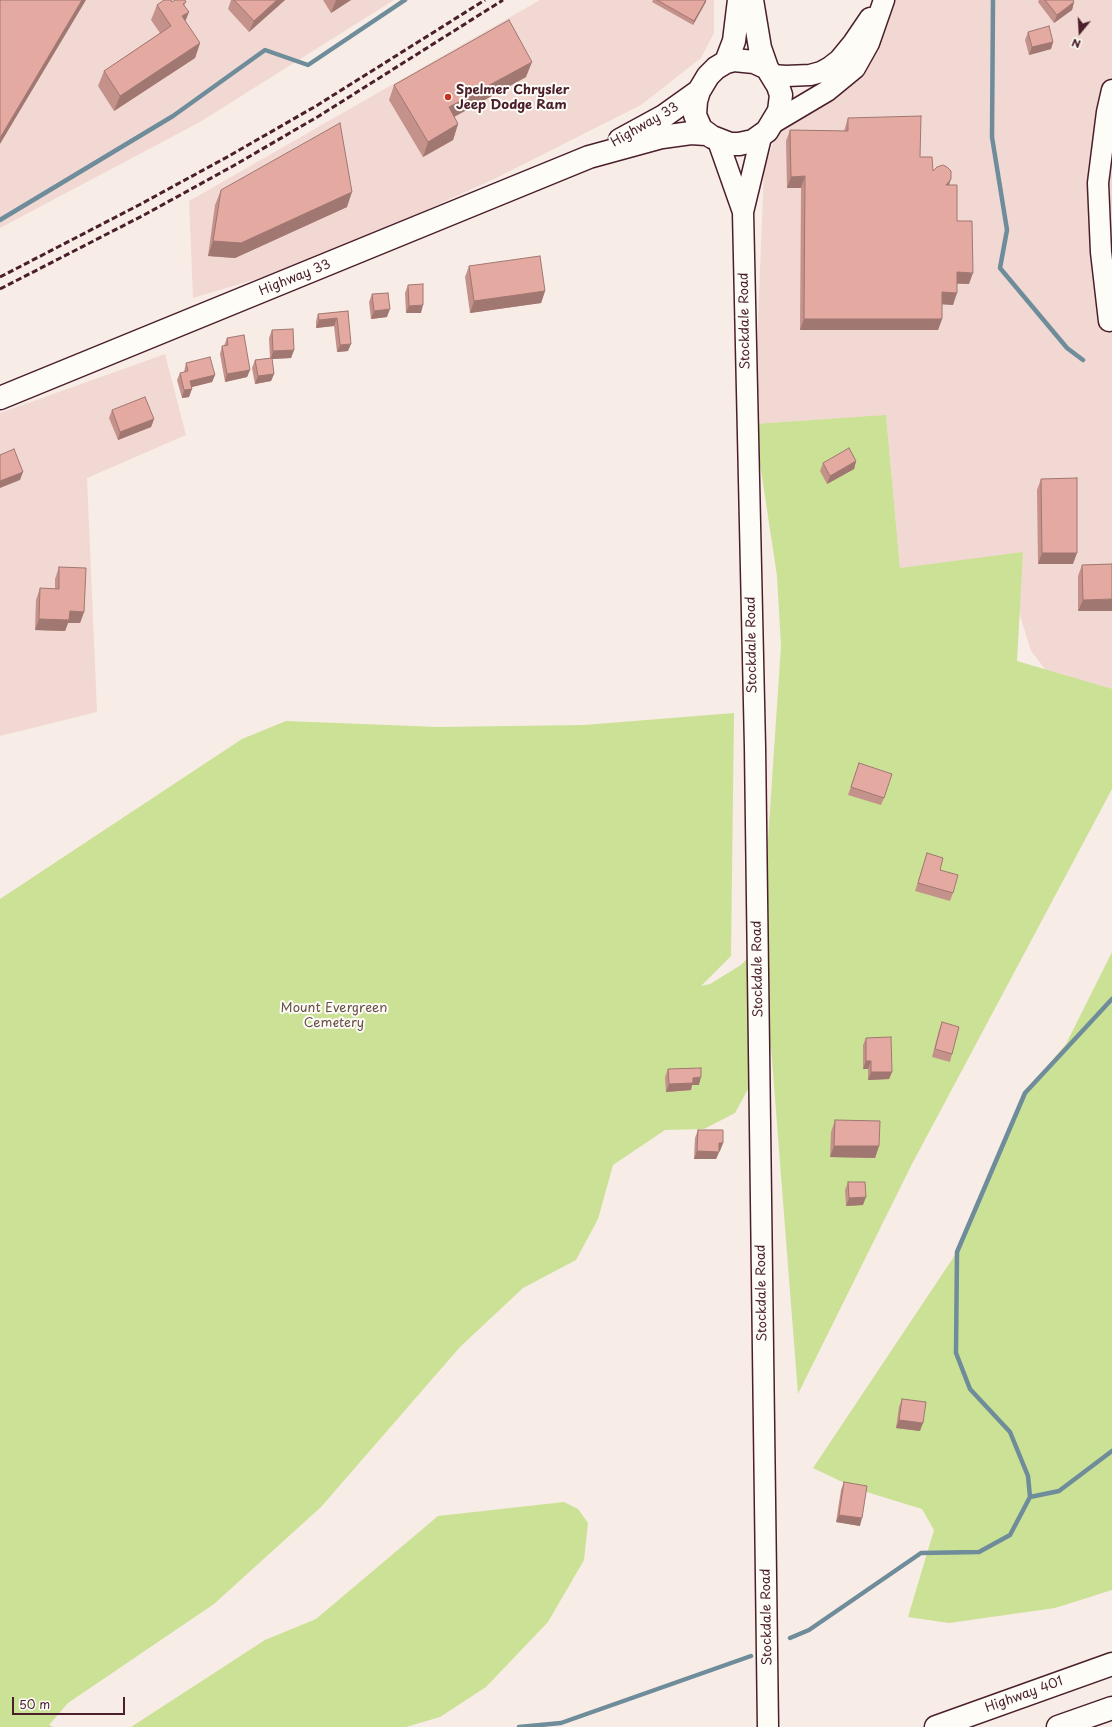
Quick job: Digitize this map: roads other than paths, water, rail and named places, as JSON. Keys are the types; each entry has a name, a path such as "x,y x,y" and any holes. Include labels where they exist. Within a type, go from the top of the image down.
{"main road":[{"path":"726,62 734,41 739,0"},
{"path":"752,0 760,48 781,95 779,111 767,130 753,141 730,144 712,137 701,129 695,115 696,101 699,91 711,72 726,62 746,60 760,64 770,72"},
{"name":"Highway 33","path":"0,398 589,157 664,116 699,91"},
{"name":"Highway 33","path":"589,157 662,137 691,133 712,137"},
{"name":"Highway 401","path":"936,1727 1112,1664"},
{"path":"1058,1727 1112,1708"}],"street":[{"path":"770,72 786,76 810,75 821,72 830,67 853,43 883,0"},
{"path":"767,130 827,90 855,68 869,43 883,0"},
{"path":"1109,321 1101,252 1098,183 1107,112 1112,90"},
{"name":"Stockdale Road","path":"767,130 743,212 755,755 768,1727"},
{"name":"Stockdale Road","path":"712,137 743,212"}],"waterway":[{"path":"0,220 173,116 265,50 308,65 405,0"},
{"path":"993,0 992,137 1007,230 1000,268 1067,348 1083,360"},
{"path":"790,1638 809,1630 921,1553 979,1552 1010,1535 1030,1497 1028,1476 1010,1432 970,1389 956,1353 957,1252 1025,1093 1112,999"},
{"path":"1030,1497 1059,1491 1112,1451"},
{"path":"519,1727 561,1723 751,1656"}],"railway":[{"path":"0,277 139,205 229,156 316,106 485,0"},
{"path":"0,289 144,215 233,166 319,116 503,0"}],"place":[{"name":"Spelmer Chrysler Jeep Dodge Ram","path":"448,97"}],"park label":[{"name":"Mount Evergreen Cemetery","path":"334,1016"}]}
